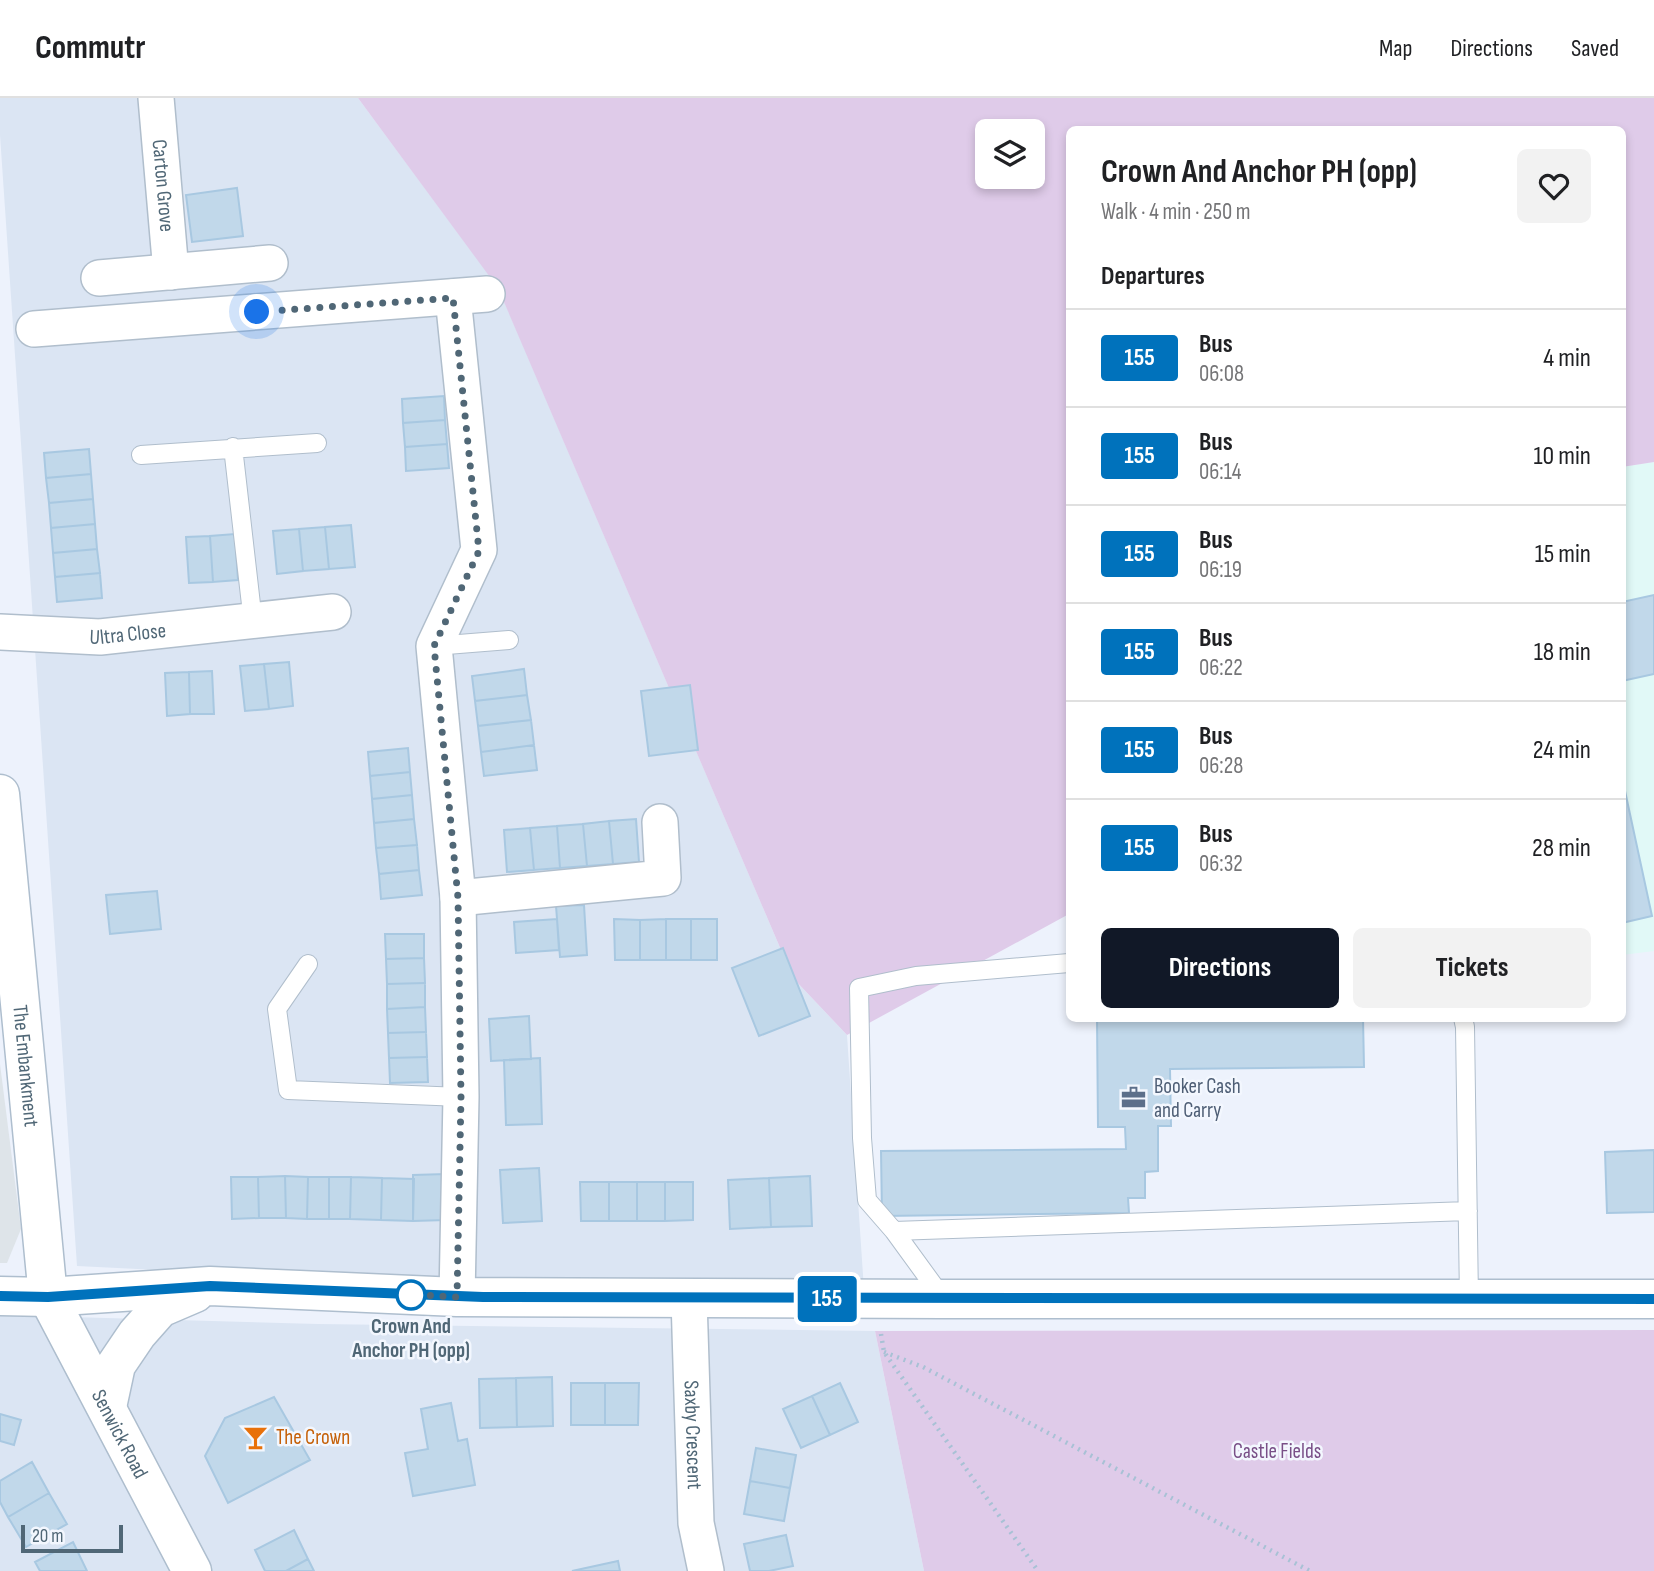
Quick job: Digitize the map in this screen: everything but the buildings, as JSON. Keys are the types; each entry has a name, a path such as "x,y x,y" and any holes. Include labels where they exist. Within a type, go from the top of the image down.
{"main road":[{"name":"The Embankment","path":"0,794 48,1297"},
{"path":"107,1407 116,1365 137,1334 160,1308 210,1286"},
{"path":"0,1296 48,1297 210,1286 457,1297 944,1300 1654,1299"},
{"name":"Senwick Road","path":"48,1297 192,1571"}],"street":[{"name":"Carton Grove","path":"156,98 171,272"},
{"path":"99,278 270,263"},
{"path":"34,329 487,294"},
{"path":"453,298 479,551 434,646 458,898 461,1097 457,1297"},
{"name":"Ultra Close","path":"0,632 100,637 333,612"},
{"path":"458,898 663,878 660,822"},
{"name":"Saxby Crescent","path":"690,1299 696,1523 706,1571"}],"lane":[{"path":"141,455 317,443"},
{"path":"233,447 253,622"},
{"path":"434,646 509,640"},
{"path":"944,1300 894,1231 867,1200 862,1138 859,988 916,976 1066,963"},
{"path":"309,964 277,1009 288,1090 461,1097"},
{"path":"1464,1022 1469,1300"},
{"path":"894,1231 1468,1211"}],"path":[{"path":"876,1299 884,1352 1038,1571"},
{"path":"884,1352 923,1367 1310,1571"}],"shaded area":[{"path":"0,98 358,98 498,287 793,978 847,1035 865,1305 77,1266 0,135"},
{"path":"1654,462 1654,951 1626,954 1626,466"},
{"path":"0,1064 21,1229 7,1263 0,1263"},
{"path":"0,1315 318,1324 875,1331 924,1571 0,1571"}],"green space":[{"path":"358,98 1654,98 1654,462 1626,466 1626,126 1066,126 1066,916 847,1035 793,978 498,288"},
{"name":"Castle Fields","path":"1654,1330 1654,1571 924,1571 875,1331"}],"bus line":[{"name":"155","path":"0,1296 48,1297 210,1286 430,1296 690,1299 1654,1299"}],"place":[{"name":"Booker Cash and Carry","path":"1134,1098"},
{"name":"Crown And Anchor PH (opp)","path":"411,1295"},
{"name":"The Crown","path":"256,1437"}],"route":[{"path":"257,312 453,298 479,551 434,646 458,898 461,1097 457,1297 402,1294 411,1295"}]}
